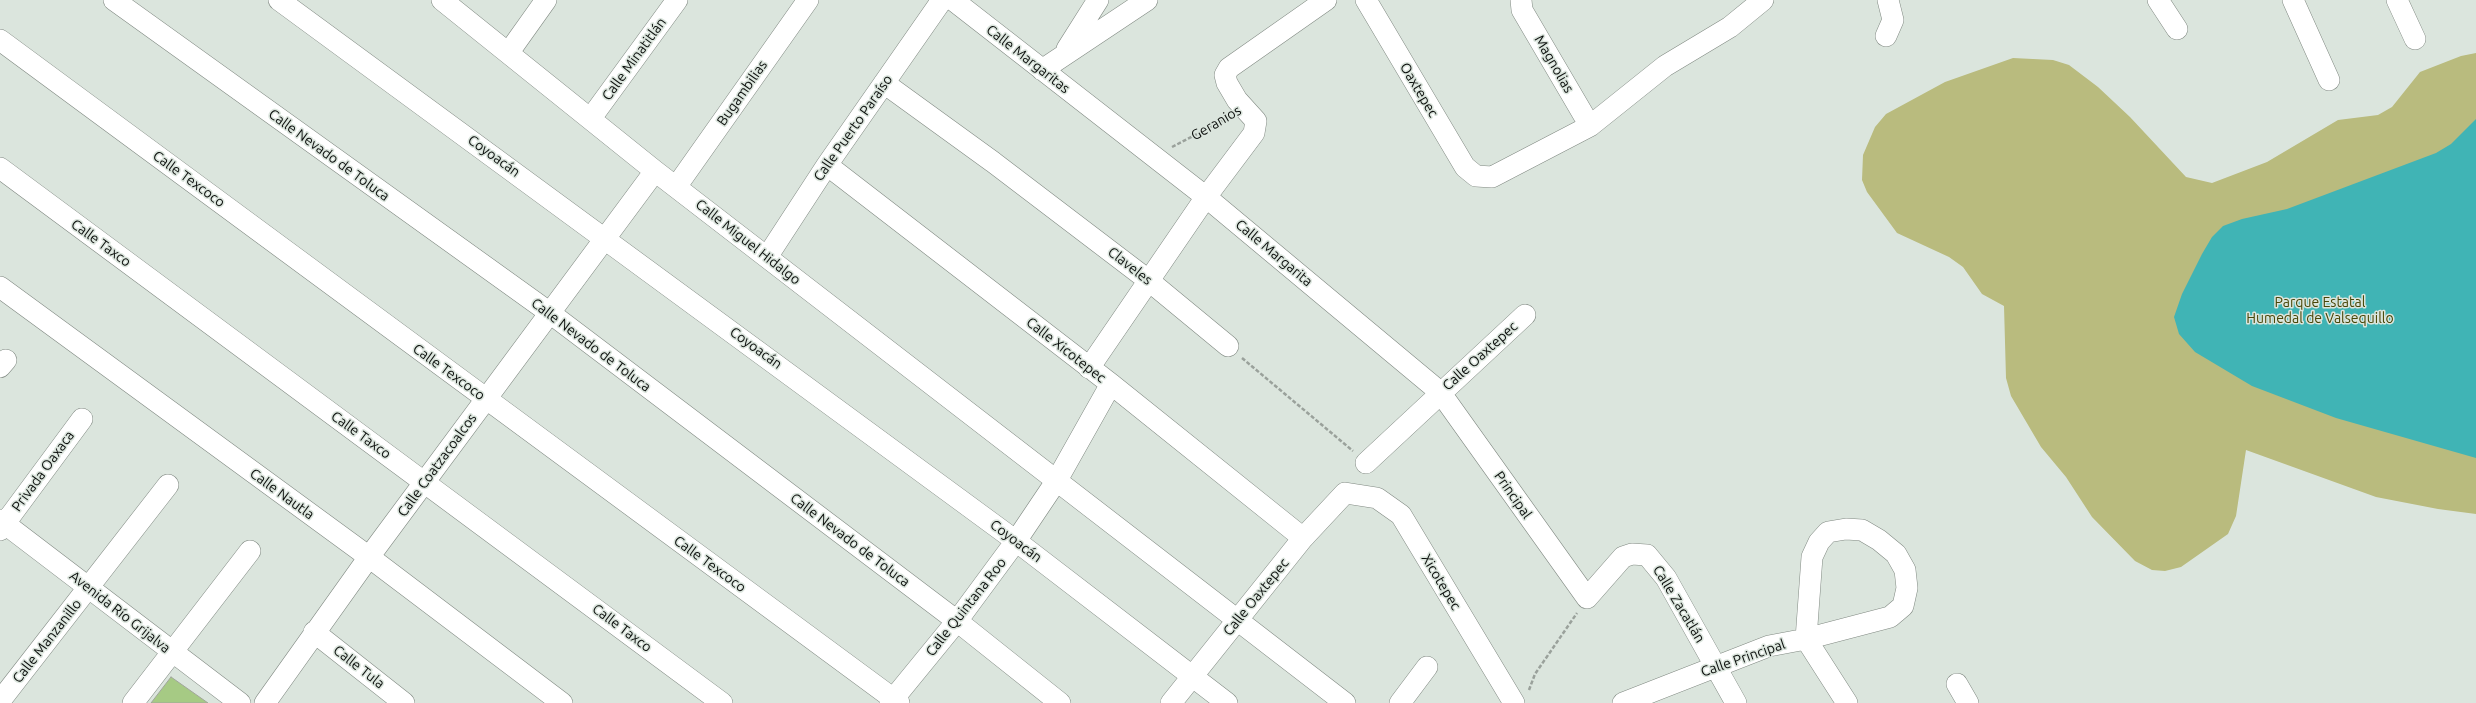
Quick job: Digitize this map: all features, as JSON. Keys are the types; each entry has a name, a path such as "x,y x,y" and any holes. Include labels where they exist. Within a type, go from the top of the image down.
{"street":[{"name":"Calle Nevado de Toluca","path":"114,0 550,313 957,621 1060,703"},
{"name":"Coyoacán","path":"279,0 606,237 1016,541 1227,703"},
{"name":"Calle Miguel Hidalgo","path":"442,0 509,52 655,171 1238,620"},
{"path":"509,52 546,0"},
{"name":"Calle Minatitlán","path":"591,118 677,0"},
{"name":"Bugambilias","path":"676,187 808,0"},
{"name":"Calle Puerto Paraíso","path":"767,257 826,165 942,0"},
{"name":"Calle Margaritas","path":"953,0 1104,119"},
{"path":"1062,56 1098,0"},
{"path":"1042,70 1147,0"},
{"name":"Geranios","path":"1246,109 1237,100 1225,75 1229,68 1326,0"},
{"name":"Oaxtepec","path":"1366,0 1465,167 1476,176 1492,177 1590,126"},
{"name":"Magnolias","path":"1520,0 1522,10 1590,126"},
{"path":"1590,126 1665,66 1730,27 1763,0"},
{"path":"1886,36 1893,20 1888,0"},
{"path":"2158,0 2177,30"},
{"path":"2397,0 2415,39"},
{"path":"2298,2 2329,80"},
{"name":"Calle Texcoco","path":"0,40 894,702"},
{"name":"Claveles","path":"884,83 993,162 1148,280 1228,346"},
{"path":"1089,368 1206,197 1254,132 1256,121 1246,109"},
{"name":"Calle Margarita","path":"1104,119 1206,197 1440,392"},
{"name":"Calle Xicotepec","path":"826,165 1111,384 1303,538"},
{"name":"Calle Taxco","path":"0,168 722,703"},
{"name":"Calle Coatzacoalcos","path":"264,703 369,557 655,171"},
{"name":"Calle Nautla","path":"0,287 369,557 562,703"},
{"name":"Calle Oaxtepec","path":"1366,463 1440,392 1525,315"},
{"name":"Calle Quintana Roo","path":"894,702 957,621 1016,541 1057,480 1111,384"},
{"name":"Principal","path":"1440,392 1587,598"},
{"name":"Privada Oaxaca","path":"2,524 82,418"},
{"name":"Calle Manzanillo","path":"0,701 168,485"},
{"name":"Calle Oaxtepec","path":"1171,703 1303,538 1345,493"},
{"name":"Xicotepec","path":"1345,493 1377,498 1401,515 1520,699"},
{"name":"Avenida Río Grijalva","path":"2,524 90,587 172,652 240,703"},
{"name":"Calle Principal","path":"1623,703 1769,646 1806,639 1890,617 1903,606 1907,588 1904,570 1896,554 1879,540 1862,530 1846,529 1828,532 1818,542 1812,557 1806,639"},
{"path":"133,703 250,552"},
{"name":"Calle Zacatlán","path":"1587,598 1623,557 1632,554 1647,555 1666,578 1736,703"},
{"path":"1238,620 1345,703"},
{"name":"Calle Tula","path":"314,632 404,703"},
{"path":"1806,639 1847,703"},
{"path":"1400,703 1427,666"},
{"path":"1957,684 1968,703"}],"path":[{"name":"Geranios","path":"1154,157 1246,109"},
{"path":"1228,346 1366,463"},
{"path":"1520,699 1587,598"}],"green space":[{"name":"Parque Estatal Humedal de Valsequillo","path":"2476,53 2476,514 2438,509 2376,497 2246,450 2236,516 2228,534 2181,567 2165,571 2152,570 2135,561 2092,517 2066,477 2041,447 2011,396 2006,378 2004,306 1982,294 1963,267 1949,257 1897,233 1867,192 1862,180 1863,155 1875,127 1886,114 1945,82 2013,58 2053,60 2069,65 2098,87 2130,117 2186,177 2212,183 2267,162 2338,120 2378,115 2392,107 2420,72 2461,56"}],"water":[{"path":"2476,119 2476,458 2336,418 2252,386 2195,352 2179,334 2174,317 2182,294 2212,237 2223,226 2242,219 2287,209 2436,153 2451,144"}],"building":[{"path":"171,677 208,703 151,703"}]}
